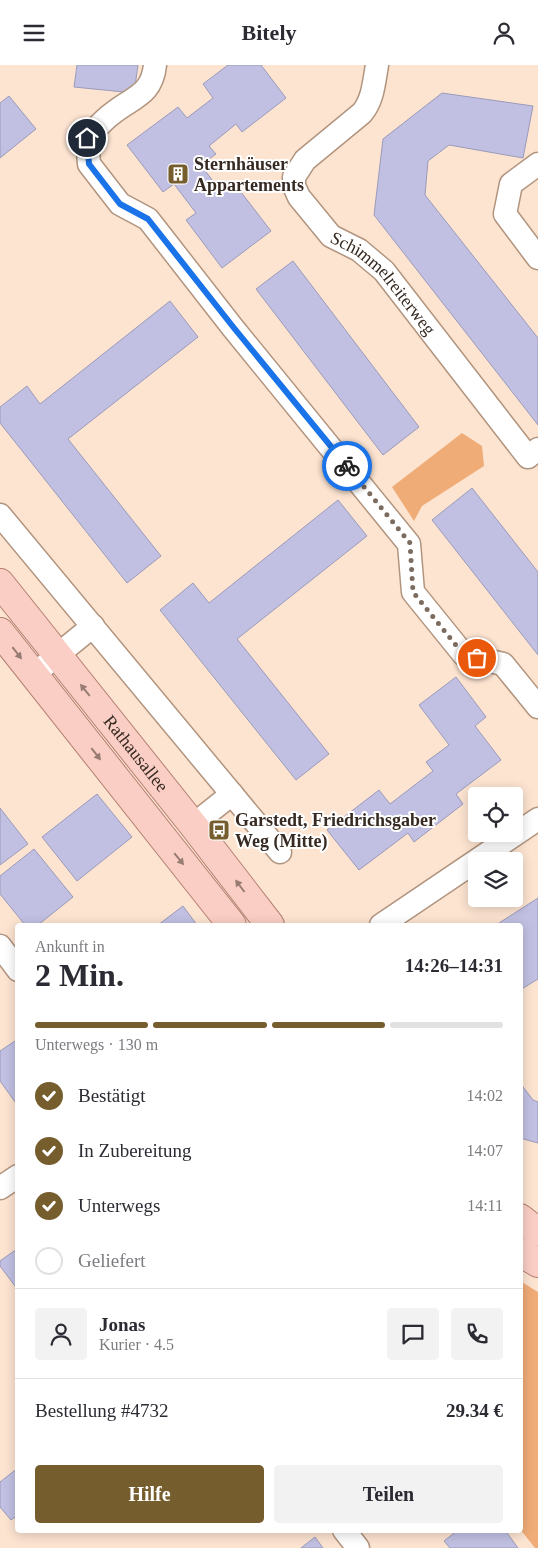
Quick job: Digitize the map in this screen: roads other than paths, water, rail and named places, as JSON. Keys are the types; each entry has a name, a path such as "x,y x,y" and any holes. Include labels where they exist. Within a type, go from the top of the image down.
{"main road":[{"name":"Rathausallee","path":"0,583 194,825 268,923"},
{"name":"Rathausallee","path":"0,632 230,923"},
{"path":"523,1220 538,1232"},
{"path":"523,1254 538,1263"}],"street":[{"path":"155,65 154,77 146,91 112,113 87,138 89,164 120,204 148,219 234,328 410,543 413,592 464,655 503,664 538,707"},
{"name":"Schimmelreiterweg","path":"377,65 367,107 304,160 294,177 294,186 299,197 331,236 359,250 384,271 533,453"},
{"path":"538,164 511,184 505,214 538,259"},
{"path":"0,515 280,852"},
{"path":"33,675 93,626"},
{"path":"194,825 232,794"},
{"path":"384,923 538,819"},
{"path":"0,946 15,966"},
{"path":"0,1188 15,1178"},
{"path":"346,1533 358,1548"}],"place":[{"name":"Sternhäuser Appartements","path":"178,174"},
{"name":"Garstedt, Friedrichsgaber Weg (Mitte)","path":"219,830"}]}
